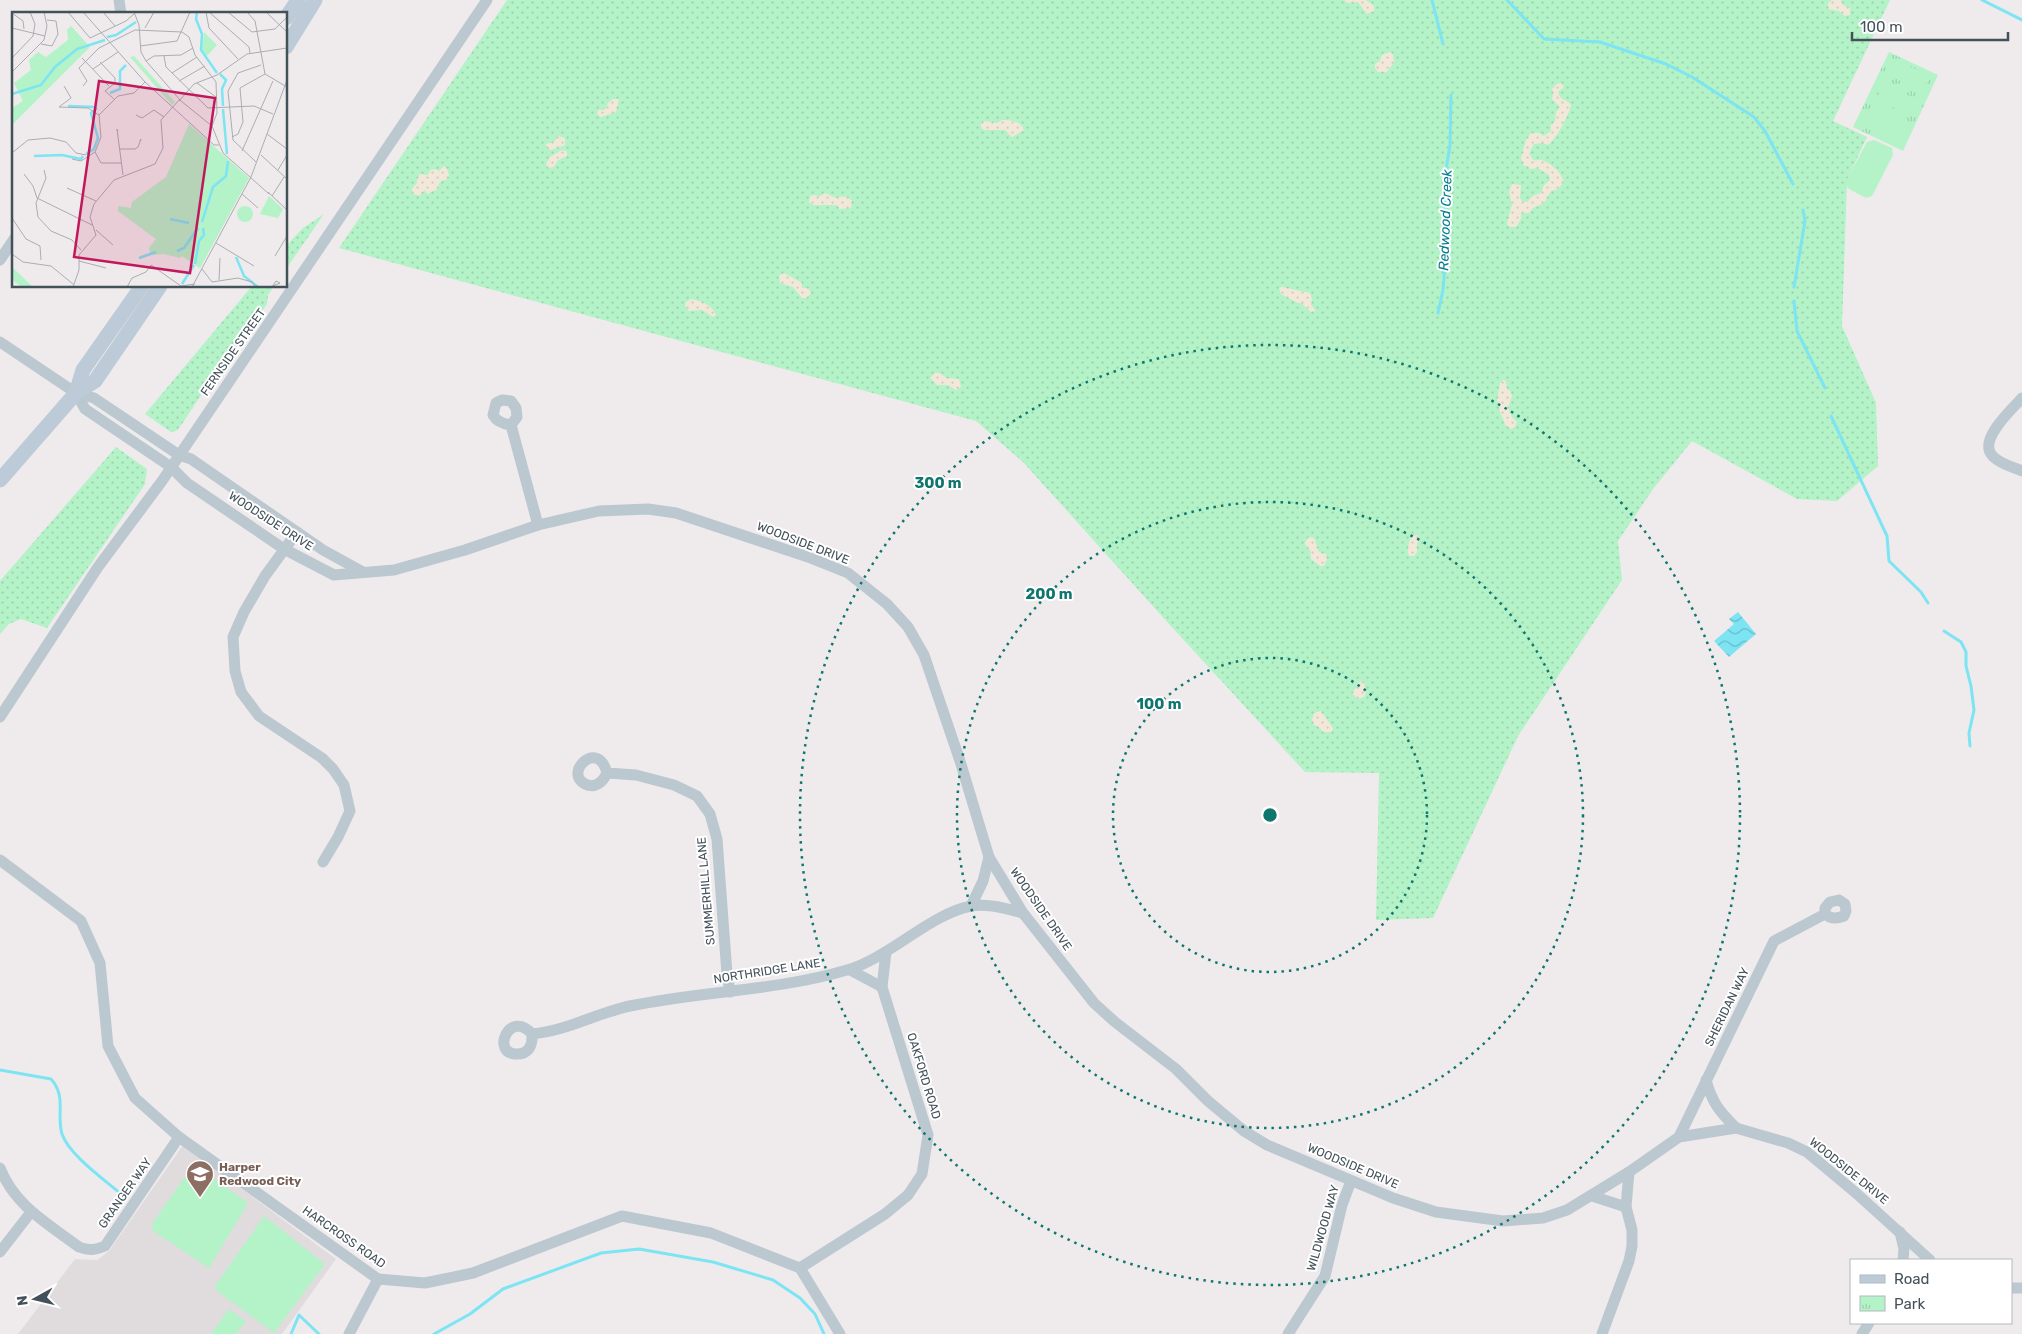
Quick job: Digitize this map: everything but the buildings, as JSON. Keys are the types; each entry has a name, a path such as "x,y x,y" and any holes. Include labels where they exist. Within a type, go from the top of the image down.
{"main road":[{"path":"288,15 298,0"},
{"path":"288,44 315,0"},
{"path":"76,393 83,370 141,288"},
{"path":"0,480 76,393 95,380 159,288"}],"street":[{"name":"FERNSIDE STREET","path":"0,717 98,567 171,467 281,307 326,235 487,0"},
{"path":"0,260 12,242"},
{"path":"0,342 76,393"},
{"name":"WOODSIDE DRIVE","path":"76,393 94,398 179,454 201,465 323,550 365,573"},
{"name":"WOODSIDE DRIVE","path":"76,393 86,409 171,467 187,483 284,549 334,575 394,570 426,562 538,525 599,511 648,509 676,513 808,556 848,573 887,604 908,627 924,655 960,761 989,857 1024,912 1094,1004 1176,1070 1213,1106 1244,1131 1267,1145 1393,1198 1436,1212 1502,1221 1543,1218 1567,1210 1592,1196 1679,1137 1736,1128 1788,1143 1807,1152 1929,1259"},
{"path":"2022,398 1995,428 1989,450 1996,459 2022,471"},
{"path":"511,425 538,525"},
{"path":"297,532 244,612 233,637 236,671 241,692 259,716 322,758 333,769 344,785 350,811 338,837 323,862"},
{"name":"SUMMERHILL LANE","path":"607,773 636,775 674,785 697,796 710,814 718,839 726,965 730,992"},
{"path":"971,906 983,881 989,857"},
{"name":"HARCROSS ROAD","path":"0,860 81,921 100,963 108,1046 135,1098 179,1137 378,1279 425,1283 473,1273 622,1216 711,1233 800,1268"},
{"name":"NORTHRIDGE LANE","path":"532,1034 548,1033 629,1006 813,980 850,970 886,952 944,917 971,906 996,906 1024,912"},
{"name":"SHERIDAN WAY","path":"1679,1137 1774,941 1824,914"},
{"name":"OAKFORD ROAD","path":"800,1268 885,1214 908,1195 922,1174 928,1135 882,987 886,952"},
{"path":"850,970 882,987"},
{"path":"1706,1080 1710,1096 1720,1112 1736,1128"},
{"name":"GRANGER WAY","path":"0,1168 16,1197 31,1212 81,1247 96,1250 105,1246 179,1137"},
{"path":"1602,1334 1630,1261 1632,1230 1626,1207 1628,1172"},
{"name":"WILDWOOD WAY","path":"1288,1334 1325,1276 1342,1206 1351,1181"},
{"path":"1592,1196 1626,1207"},
{"path":"0,1252 31,1212"},
{"path":"1900,1232 1904,1249 1903,1259"},
{"path":"800,1268 840,1334"},
{"path":"349,1334 378,1279"}],"shaded area":[{"name":"Harper Redwood City","path":"183,1145 336,1259 282,1334 18,1334 75,1259 97,1260 109,1251"}],"green space":[{"path":"507,0 1890,0 1833,121 1867,137 1847,180 1842,326 1876,403 1878,466 1837,501 1797,499 1692,441 1653,489 1618,541 1622,580 1518,736 1433,918 1376,920 1379,773 1305,772 1023,462 976,421 339,248"},
{"path":"1889,52 1938,75 1903,151 1853,127"},
{"path":"1896,60 1930,76 1922,92 1889,75"},
{"path":"1884,84 1918,100 1910,116 1876,99"},
{"path":"1871,109 1905,126 1897,142 1864,125"},
{"path":"1874,140 1892,148 1893,155 1872,196 1866,198 1849,189 1845,183 1867,142"},
{"path":"324,214 288,266 288,244 303,228"},
{"path":"250,288 273,288 268,295 267,304 176,431 171,432 145,414"},
{"path":"116,447 147,469 145,484 47,628 21,619 9,624 0,634 0,581"},
{"path":"194,1164 248,1203 209,1268 153,1231 152,1224"},
{"path":"264,1216 325,1264 274,1333 217,1291 215,1286"},
{"path":"229,1309 246,1321 236,1334 211,1334"}],"sand":[{"path":"1344,0 1366,0 1374,6 1374,11 1367,14 1358,2 1348,3"},
{"path":"1832,0 1841,0 1843,5 1850,8 1850,15 1845,16 1839,11 1828,9 1828,3"},
{"path":"1390,52 1393,54 1394,62 1387,72 1378,72 1375,64 1380,61 1382,55"},
{"path":"1561,83 1564,87 1558,92 1559,95 1571,105 1568,114 1558,133 1548,145 1542,143 1534,144 1529,153 1533,160 1545,161 1556,169 1563,183 1558,189 1551,191 1544,203 1533,208 1529,213 1521,213 1521,219 1516,227 1510,227 1507,224 1512,204 1509,192 1512,184 1521,185 1520,198 1523,202 1527,202 1533,196 1541,193 1544,185 1550,180 1549,175 1538,168 1530,169 1524,166 1521,158 1526,140 1531,133 1539,133 1544,136 1551,131 1551,125 1555,121 1556,112 1560,107 1552,99 1552,89"},
{"path":"613,99 619,99 616,112 601,117 597,114 598,110 605,110 608,103"},
{"path":"1002,120 1018,123 1024,130 1012,137 1005,130 984,130 981,127 981,123 985,121 997,123"},
{"path":"558,136 565,138 565,145 551,150 547,148 546,144 554,142"},
{"path":"562,150 567,151 567,156 558,160 554,167 548,168 546,164 550,157"},
{"path":"444,166 449,175 447,180 439,183 438,189 427,194 425,190 419,196 412,193 412,189 417,183 417,178 420,174 428,175 430,170 435,169 439,171"},
{"path":"825,193 836,198 847,197 852,201 851,208 839,209 837,205 813,205 809,202 810,196 816,195 819,197"},
{"path":"784,273 802,283 802,288 808,288 811,293 807,298 802,298 793,287 780,283 779,276"},
{"path":"1279,288 1310,293 1311,305 1316,311 1311,312 1302,303 1298,303 1281,294"},
{"path":"691,299 706,304 716,315 713,317 702,310 689,311 685,306 686,302"},
{"path":"935,373 939,373 947,378 959,379 961,387 956,390 948,385 937,385 930,378"},
{"path":"1503,380 1506,381 1507,389 1512,396 1508,408 1512,417 1517,422 1515,427 1511,429 1505,425 1500,413 1500,404 1497,401 1500,383"},
{"path":"1418,535 1420,539 1417,544 1417,552 1414,556 1409,556 1410,540 1412,536"},
{"path":"1308,537 1314,538 1319,552 1326,554 1327,559 1324,566 1320,566 1311,559 1310,549 1307,548 1305,543"},
{"path":"1362,681 1366,693 1364,697 1357,699 1352,693 1358,683"},
{"path":"1321,711 1333,728 1332,732 1323,732 1314,725 1312,720 1314,713"}],"water":[{"path":"1738,612 1756,634 1729,657 1714,641 1734,624 1729,619"}],"waterway":[{"name":"Redwood Creek","path":"1432,0 1443,44"},
{"path":"1507,0 1544,39 1600,42 1666,64 1692,77 1754,117 1765,131 1793,184"},
{"name":"Redwood Creek","path":"1982,0 2022,20"},
{"name":"Redwood Creek","path":"1438,313 1443,290 1445,265 1444,183 1450,145 1451,95"},
{"path":"1794,287 1805,221 1803,210"},
{"path":"1794,301 1797,331 1825,388"},
{"path":"1831,416 1887,536 1889,561 1921,592 1928,603"},
{"path":"1944,631 1961,642 1966,652 1966,666 1974,710 1969,733 1970,746"},
{"path":"0,1070 51,1079 59,1092 60,1127 66,1142 80,1159 122,1195"},
{"path":"434,1334 470,1314 503,1289 601,1253 639,1249 713,1262 773,1280 800,1298 815,1314 824,1334"},
{"path":"291,1334 299,1315 319,1334"}],"place":[{"name":"Harper Redwood City","path":"200,1198"}]}
